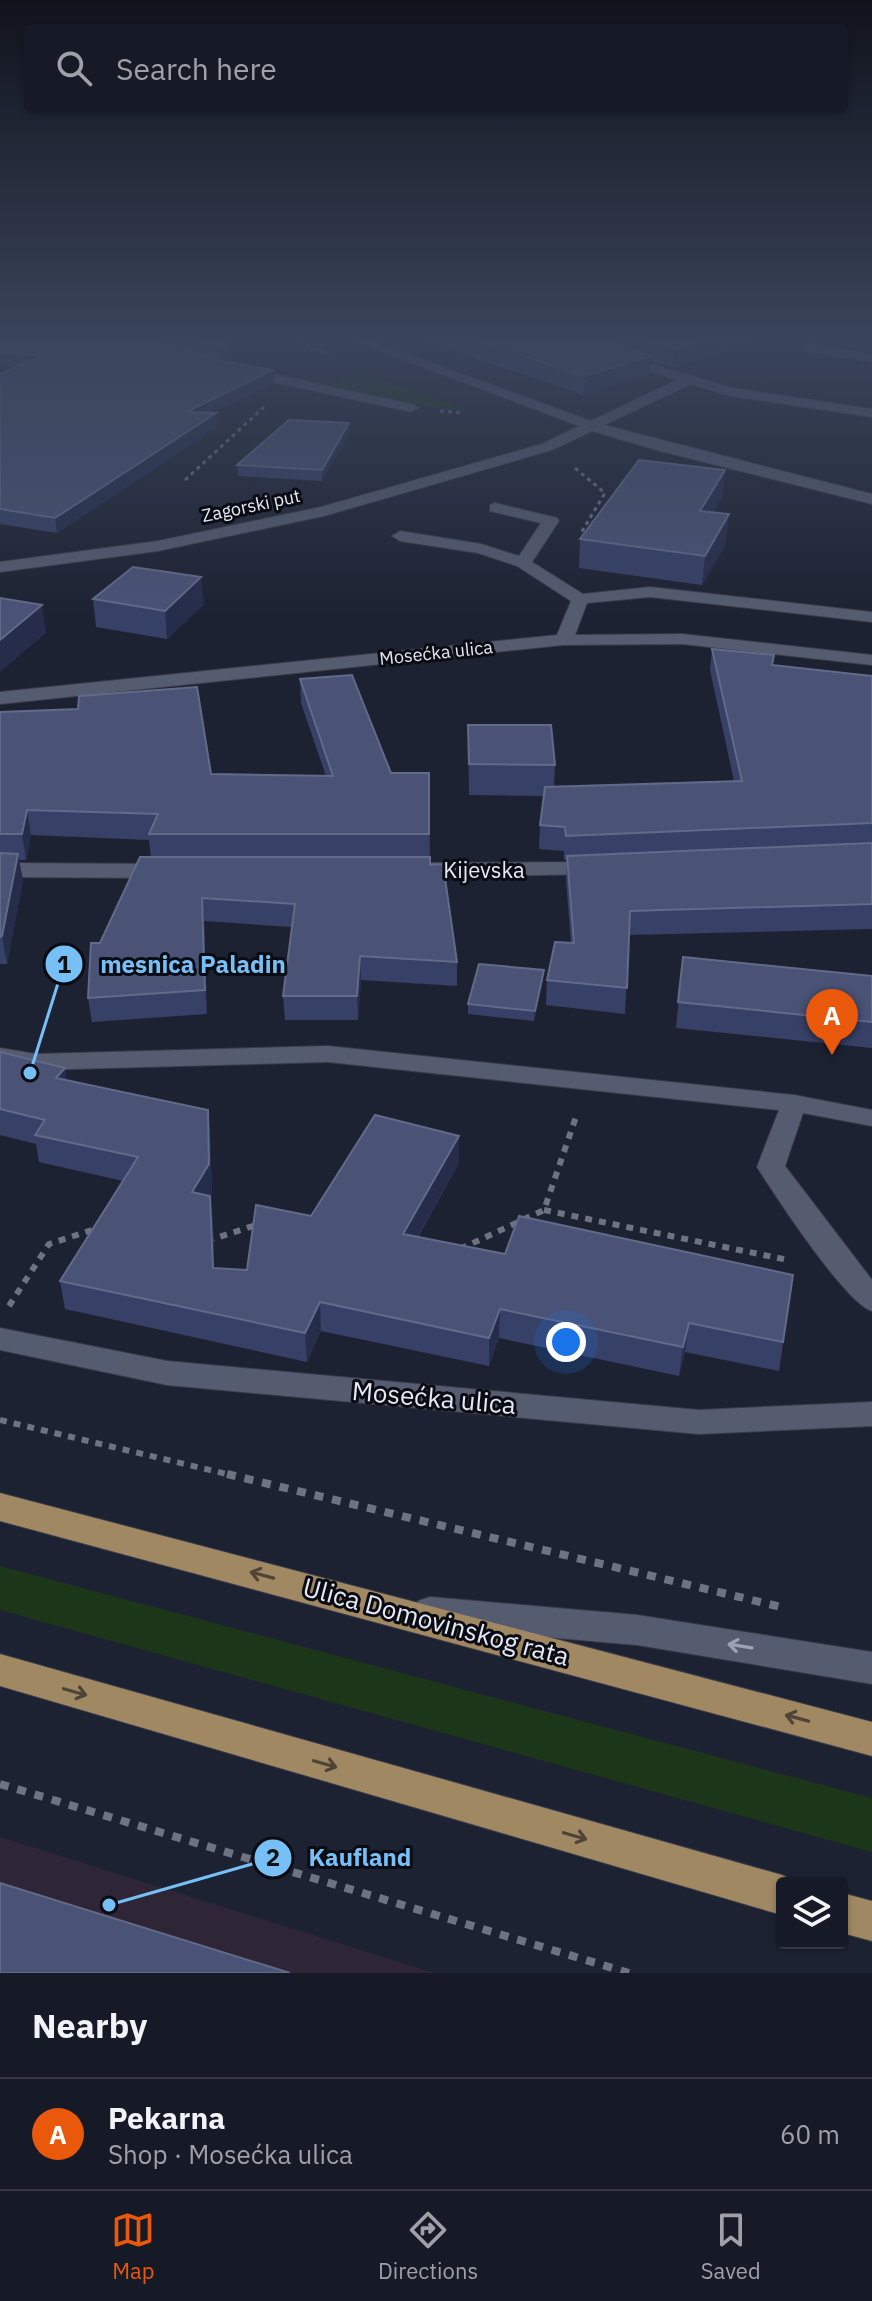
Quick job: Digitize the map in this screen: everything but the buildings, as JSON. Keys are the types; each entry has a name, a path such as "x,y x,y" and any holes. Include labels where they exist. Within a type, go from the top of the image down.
{"main road":[{"name":"Ulica Domovinskog rata","path":"0,1507 872,1739"},
{"path":"0,1670 776,1893"},
{"path":"848,1915 872,1921"}],"street":[{"name":"Zagorski put","path":"0,567 158,546 324,511 547,447 580,433"},
{"path":"617,433 872,499"},
{"path":"495,508 551,521 523,563"},
{"path":"400,536 481,549 523,563 580,599 650,592 872,617"},
{"path":"563,640 574,621 580,599"},
{"name":"Mosećka ulica","path":"0,698 563,640 682,639 872,660"},
{"name":"Kijevska","path":"392,870 612,868"},
{"path":"0,870 185,871"},
{"path":"0,1056 36,1062 328,1054 794,1103 872,1118"},
{"path":"794,1103 771,1167 847,1272 872,1300"},
{"name":"Mosećka ulica","path":"0,1339 167,1373 699,1422 872,1414"},
{"path":"392,1609 637,1630 872,1668"}],"path":[{"path":"185,480 236,433"},
{"path":"575,467 605,493 576,541"},
{"path":"544,1210 588,1081"},
{"path":"448,1254 544,1210 847,1272"},
{"path":"192,1239 205,1241 265,1222"},
{"path":"0,1320 49,1244 108,1225"},
{"path":"0,1420 795,1611"},
{"path":"0,1784 629,1973"}],"shaded area":[{"path":"0,1837 434,1973 0,1973"}],"green space":[{"path":"0,1566 872,1798 872,1852 0,1610"}],"place":[{"name":"Pekarna","path":"832,1055"},
{"name":"mesnica Paladin","path":"30,1073"},
{"name":"Kaufland","path":"109,1905"}]}
